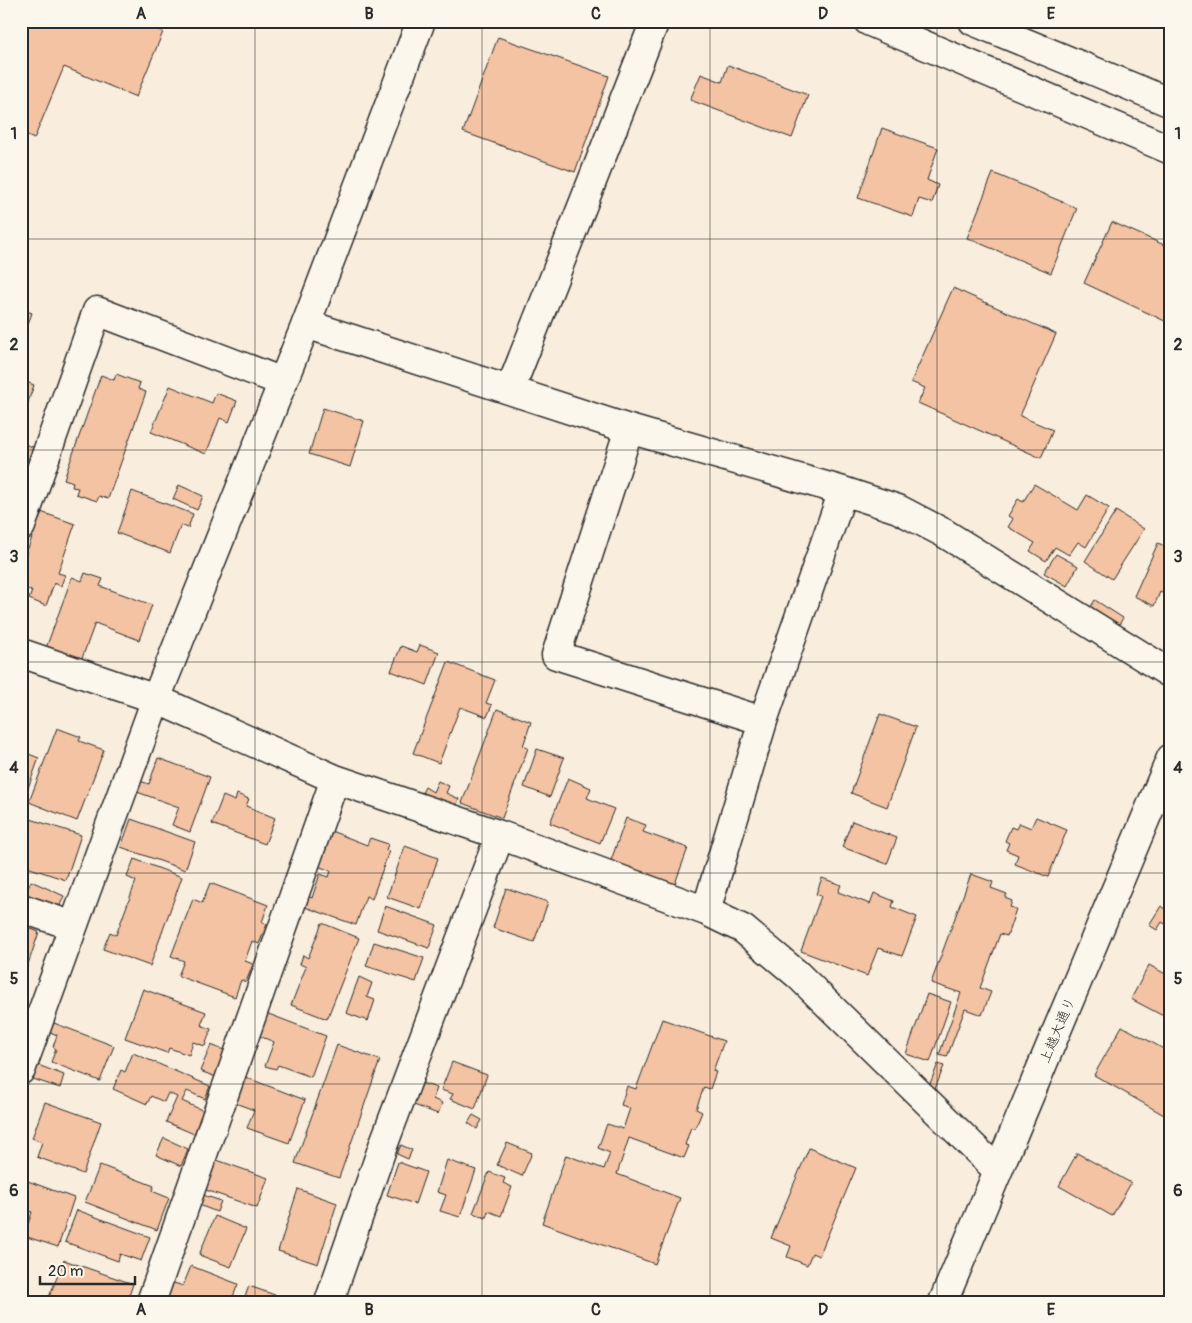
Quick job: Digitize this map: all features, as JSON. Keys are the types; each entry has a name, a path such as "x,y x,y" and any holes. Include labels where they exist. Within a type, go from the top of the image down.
{"street":[{"path":"21,1070 156,699 306,324 421,21"},
{"path":"510,390 655,21"},
{"path":"868,21 1171,150"},
{"path":"973,21 1171,103"},
{"path":"21,526 97,311 283,382"},
{"path":"306,324 629,430 843,491 898,509 944,533 1171,674"},
{"path":"629,430 556,655 763,721"},
{"path":"706,911 763,721 843,491"},
{"path":"21,653 156,699 335,779 500,835 706,911 743,929 798,975 997,1170"},
{"name":"上越大通り","path":"942,1302 1121,881 1171,758"},
{"path":"151,1302 335,779"},
{"path":"330,1302 384,1143 500,835"},
{"path":"21,908 73,926"}],"building":[{"path":"21,21 138,21 163,32 136,97 64,67 34,139 21,133"},
{"path":"498,37 609,76 575,172 463,132"},
{"path":"728,65 808,95 792,138 690,100 701,74 722,82"},
{"path":"882,128 938,148 927,180 938,185 932,203 919,199 913,217 858,198"},
{"path":"993,173 1077,208 1051,273 967,238"},
{"path":"1112,222 1171,248 1171,314 1167,322 1084,283"},
{"path":"953,288 1056,334 1020,416 1053,430 1041,458 918,403 925,388 911,382"},
{"path":"21,309 32,313 21,343"},
{"path":"116,374 140,383 138,389 146,392 108,499 99,496 97,501 76,494 78,488 72,487 73,482 64,479 101,375 114,380"},
{"path":"21,380 34,385 24,414 21,413"},
{"path":"170,386 212,403 216,393 237,401 229,422 220,418 206,454 151,432"},
{"path":"323,408 364,421 350,467 309,454"},
{"path":"21,443 33,447 21,481"},
{"path":"1034,484 1078,510 1087,495 1109,508 1086,547 1078,542 1069,555 1055,547 1046,561 1030,551 1035,543 1008,527 1013,519 1008,516 1018,499 1023,502"},
{"path":"179,485 203,496 197,510 173,499"},
{"path":"132,491 193,514 188,528 181,525 170,553 117,533"},
{"path":"1116,511 1144,529 1112,579 1085,561"},
{"path":"41,512 75,524 58,573 65,575 61,586 54,583 46,606 29,599 32,591 21,587 21,568"},
{"path":"1158,543 1171,549 1171,597 1160,592 1154,606 1134,596"},
{"path":"1056,554 1078,566 1067,586 1044,573"},
{"path":"85,573 103,579 100,586 152,605 139,640 95,623 81,661 46,648 72,577 82,581"},
{"path":"1095,600 1123,618 1115,631 1086,614"},
{"path":"420,645 439,652 427,685 391,671 401,646 417,652"},
{"path":"448,662 495,680 486,703 492,705 487,717 460,707 439,763 413,753"},
{"path":"497,709 531,722 523,746 528,748 502,818 462,803"},
{"path":"880,714 916,727 887,807 851,793"},
{"path":"57,728 81,737 79,741 104,750 77,821 29,802"},
{"path":"537,749 564,758 550,797 524,787"},
{"path":"21,751 39,758 24,799 21,798"},
{"path":"158,758 210,777 190,832 172,825 179,807 137,792 140,781 149,784"},
{"path":"568,778 591,788 587,798 614,809 600,843 550,823"},
{"path":"438,781 449,786 446,793 459,799 453,814 417,803 425,787 433,792"},
{"path":"237,794 249,799 246,806 275,818 265,844 212,824 223,796 235,801"},
{"path":"24,817 81,835 66,880 21,865 21,826"},
{"path":"1036,817 1067,830 1048,877 1015,864 1018,855 1006,850 1009,843 1005,841 1011,827 1016,829 1019,823 1031,828"},
{"path":"626,818 646,825 643,832 688,848 673,889 609,866"},
{"path":"131,819 195,842 185,870 121,847"},
{"path":"852,821 897,838 887,864 842,847"},
{"path":"331,831 367,845 370,838 388,844 386,850 389,851 372,899 366,896 356,925 302,906 306,895 312,898 320,874 329,877 331,871 318,866"},
{"path":"405,846 438,858 421,909 387,897"},
{"path":"134,859 182,877 150,966 103,949 110,932 116,935 136,881 127,877"},
{"path":"971,874 993,882 991,888 1007,894 1005,898 1012,901 1010,907 1016,909 1007,936 1000,934 980,988 991,992 982,1015 965,1009 947,1057 939,1055 961,993 931,983"},
{"path":"822,878 841,885 838,892 870,904 874,893 894,901 892,907 917,917 902,956 878,948 867,976 801,951 821,896 816,894"},
{"path":"31,881 64,896 57,912 24,897"},
{"path":"210,883 268,905 262,922 267,924 259,944 252,941 245,961 253,964 246,982 241,980 235,997 178,976 184,961 171,956 193,899 202,903"},
{"path":"506,888 548,902 534,942 493,928"},
{"path":"385,906 437,925 429,948 377,930"},
{"path":"1161,906 1171,912 1171,920 1167,925 1162,922 1157,930 1149,925"},
{"path":"322,923 359,938 327,1019 291,1005 306,967 300,964 303,955 308,958"},
{"path":"21,925 39,932 25,973 21,972"},
{"path":"374,942 424,958 416,982 366,966"},
{"path":"1149,965 1171,977 1171,1020 1131,999"},
{"path":"359,977 372,983 367,997 375,1000 368,1021 346,1013"},
{"path":"143,989 206,1012 201,1025 211,1029 205,1046 193,1042 189,1055 169,1048 167,1053 125,1038"},
{"path":"927,994 951,1002 930,1062 906,1054"},
{"path":"266,1013 326,1036 311,1077 278,1065 276,1069 265,1066 274,1042 257,1035"},
{"path":"662,1019 724,1041 713,1071 716,1072 710,1089 704,1087 696,1109 702,1112 695,1129 691,1127 685,1145 689,1146 684,1158 629,1138 617,1174 680,1198 655,1264 542,1223 566,1155 604,1169 610,1153 598,1148 607,1124 623,1129 630,1108 621,1105 627,1086 636,1089"},
{"path":"54,1023 114,1046 100,1081 51,1062 56,1049 53,1047 57,1035 50,1032"},
{"path":"1122,1026 1171,1053 1171,1119 1094,1075"},
{"path":"211,1045 226,1051 216,1077 200,1071"},
{"path":"337,1045 380,1060 339,1178 295,1163"},
{"path":"133,1053 210,1086 205,1099 187,1091 182,1101 204,1111 194,1134 166,1122 177,1097 168,1093 164,1102 151,1096 147,1104 113,1089 121,1070 125,1072"},
{"path":"452,1062 487,1075 475,1109 450,1099 453,1094 441,1090"},
{"path":"938,1064 944,1066 935,1089 929,1086"},
{"path":"38,1065 64,1075 60,1088 33,1079"},
{"path":"245,1077 305,1100 289,1143 247,1128 254,1110 235,1103"},
{"path":"422,1083 437,1088 433,1099 442,1103 438,1114 414,1105"},
{"path":"45,1102 101,1122 83,1174 37,1157 42,1142 32,1138"},
{"path":"473,1115 482,1120 477,1129 468,1123"},
{"path":"164,1138 188,1149 181,1166 156,1155"},
{"path":"507,1143 532,1153 522,1176 497,1165"},
{"path":"401,1145 412,1150 408,1159 397,1154"},
{"path":"809,1148 856,1168 819,1256 812,1253 807,1265 787,1257 791,1246 771,1238"},
{"path":"1077,1153 1131,1183 1112,1216 1059,1186"},
{"path":"214,1159 268,1178 257,1208 203,1189"},
{"path":"447,1160 476,1170 460,1217 440,1211 446,1195 437,1192"},
{"path":"398,1162 426,1172 415,1204 387,1195"},
{"path":"100,1165 154,1186 152,1191 169,1198 157,1230 85,1202"},
{"path":"489,1172 505,1178 503,1183 512,1187 501,1216 488,1211 486,1218 473,1213"},
{"path":"25,1180 74,1198 58,1247 24,1236 32,1212 21,1209 21,1191"},
{"path":"298,1189 337,1203 318,1264 278,1251"},
{"path":"203,1195 221,1201 217,1212 199,1205"},
{"path":"77,1210 150,1237 141,1261 120,1254 118,1261 65,1242"},
{"path":"215,1216 246,1229 231,1267 199,1255"},
{"path":"64,1260 133,1284 127,1302 47,1302"},
{"path":"191,1266 238,1284 231,1302 163,1302 171,1282 183,1286"},
{"path":"249,1286 292,1301 292,1302 243,1302"}]}
